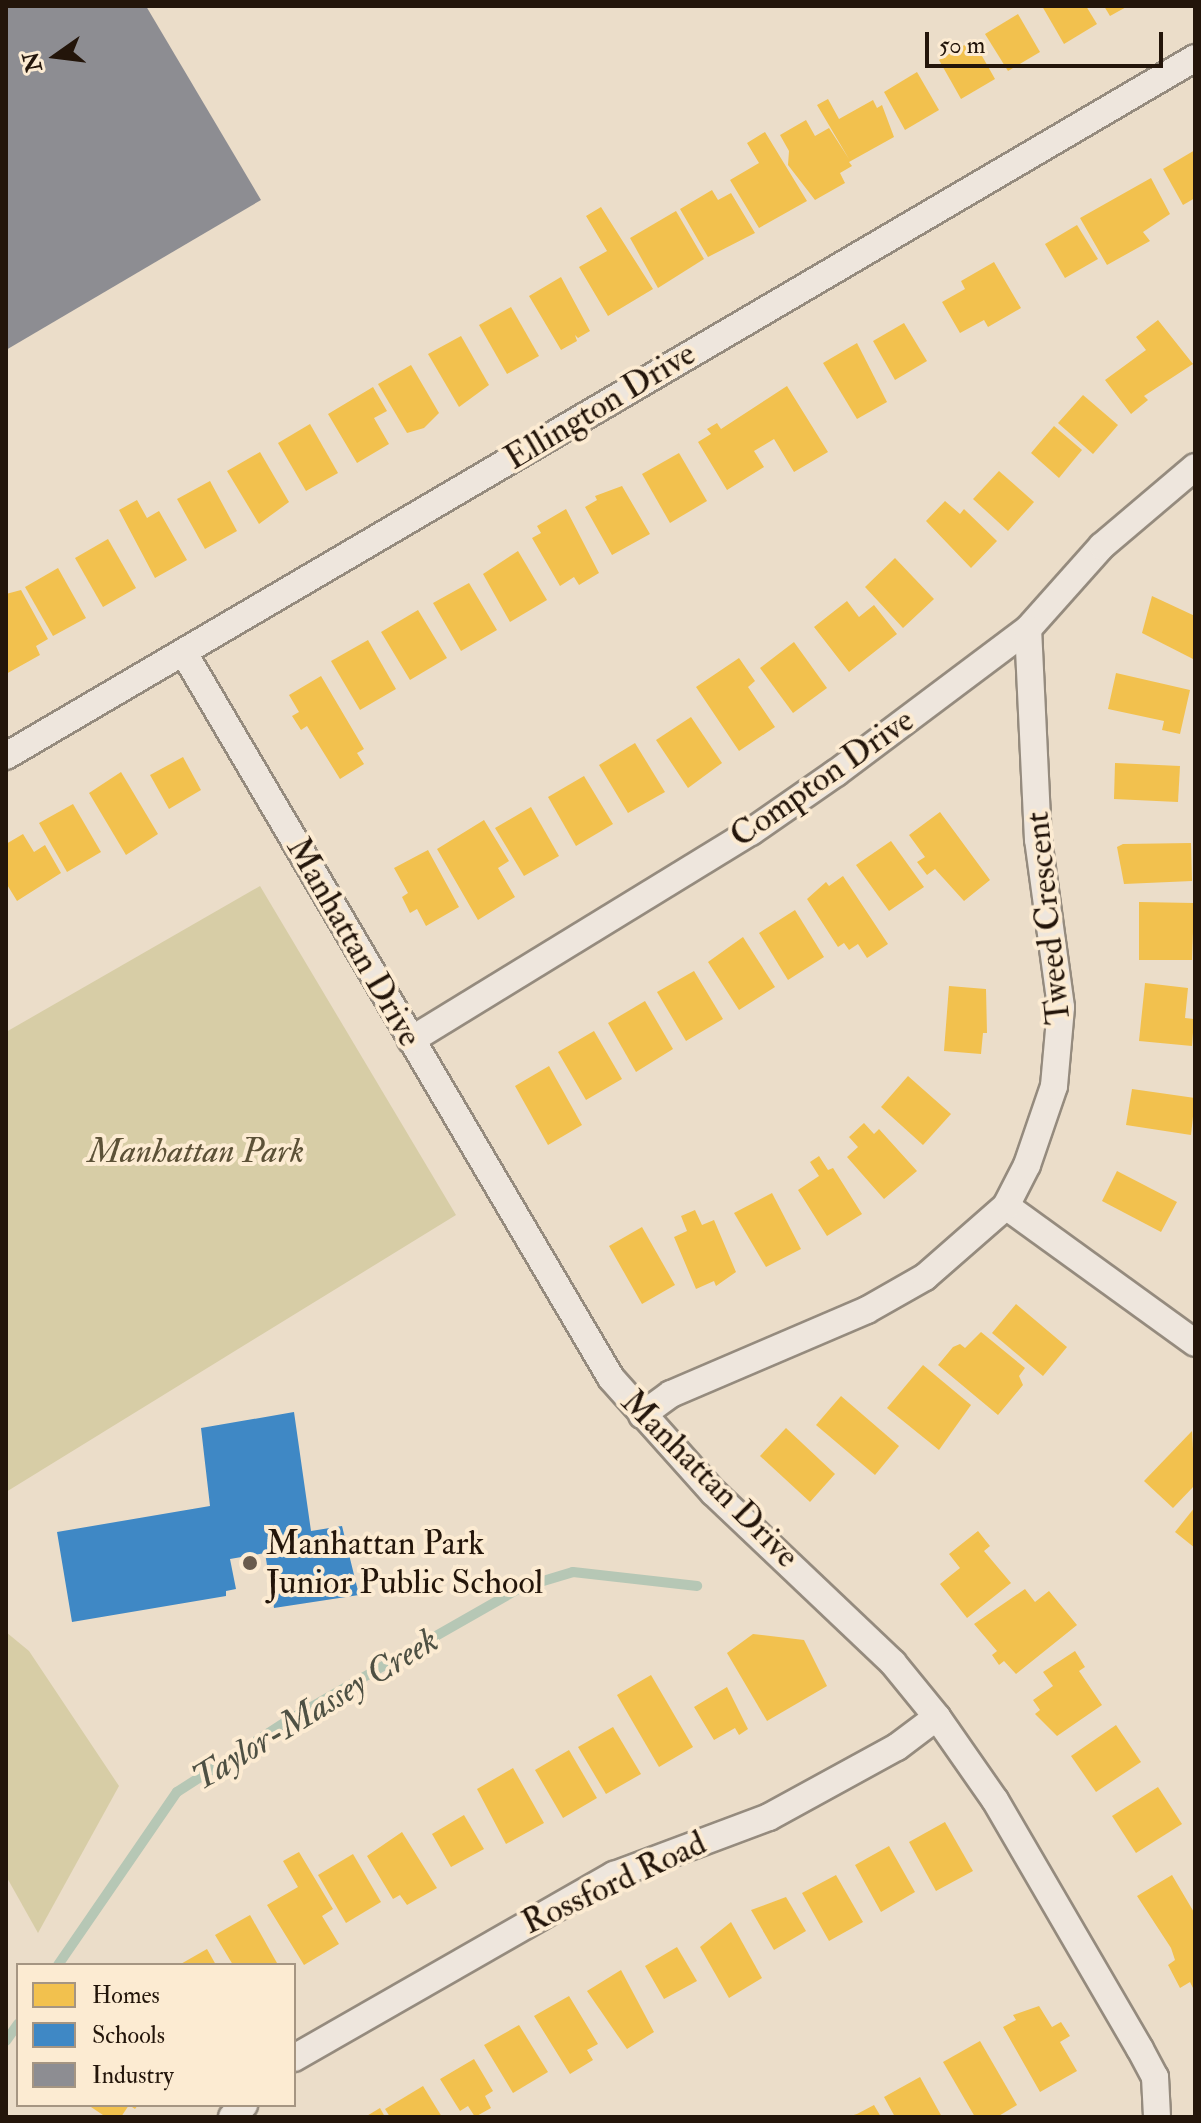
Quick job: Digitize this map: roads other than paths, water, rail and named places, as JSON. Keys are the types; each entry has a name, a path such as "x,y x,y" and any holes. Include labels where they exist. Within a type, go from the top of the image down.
{"street":[{"name":"Ellington Drive","path":"6,756 1195,58"},
{"name":"Compton Drive","path":"411,1040 751,832 1028,629 1102,546 1195,467"},
{"name":"Tweed Crescent","path":"642,1415 682,1389 867,1310 925,1277 1006,1206 1027,1165 1054,1086 1060,1036 1057,953 1038,840 1028,629"},
{"name":"Manhattan Drive","path":"184,653 563,1302 642,1415 714,1493 843,1611 937,1717 995,1800 1140,2049 1155,2077 1157,2117"},
{"path":"1006,1206 1195,1343"},
{"name":"Rossford Road","path":"296,2057 614,1875 769,1817 897,1747 937,1717"}],"waterway":[{"name":"Taylor-Massey Creek","path":"59,1963 177,1792 292,1718 520,1588 573,1572 697,1586"},
{"name":"Taylor-Massey Creek","path":"6,2041 16,2027"}],"place":[{"name":"Manhattan Park Junior Public School","path":"250,1563"}],"park label":[{"name":"Manhattan Park","path":"196,1152"}]}
